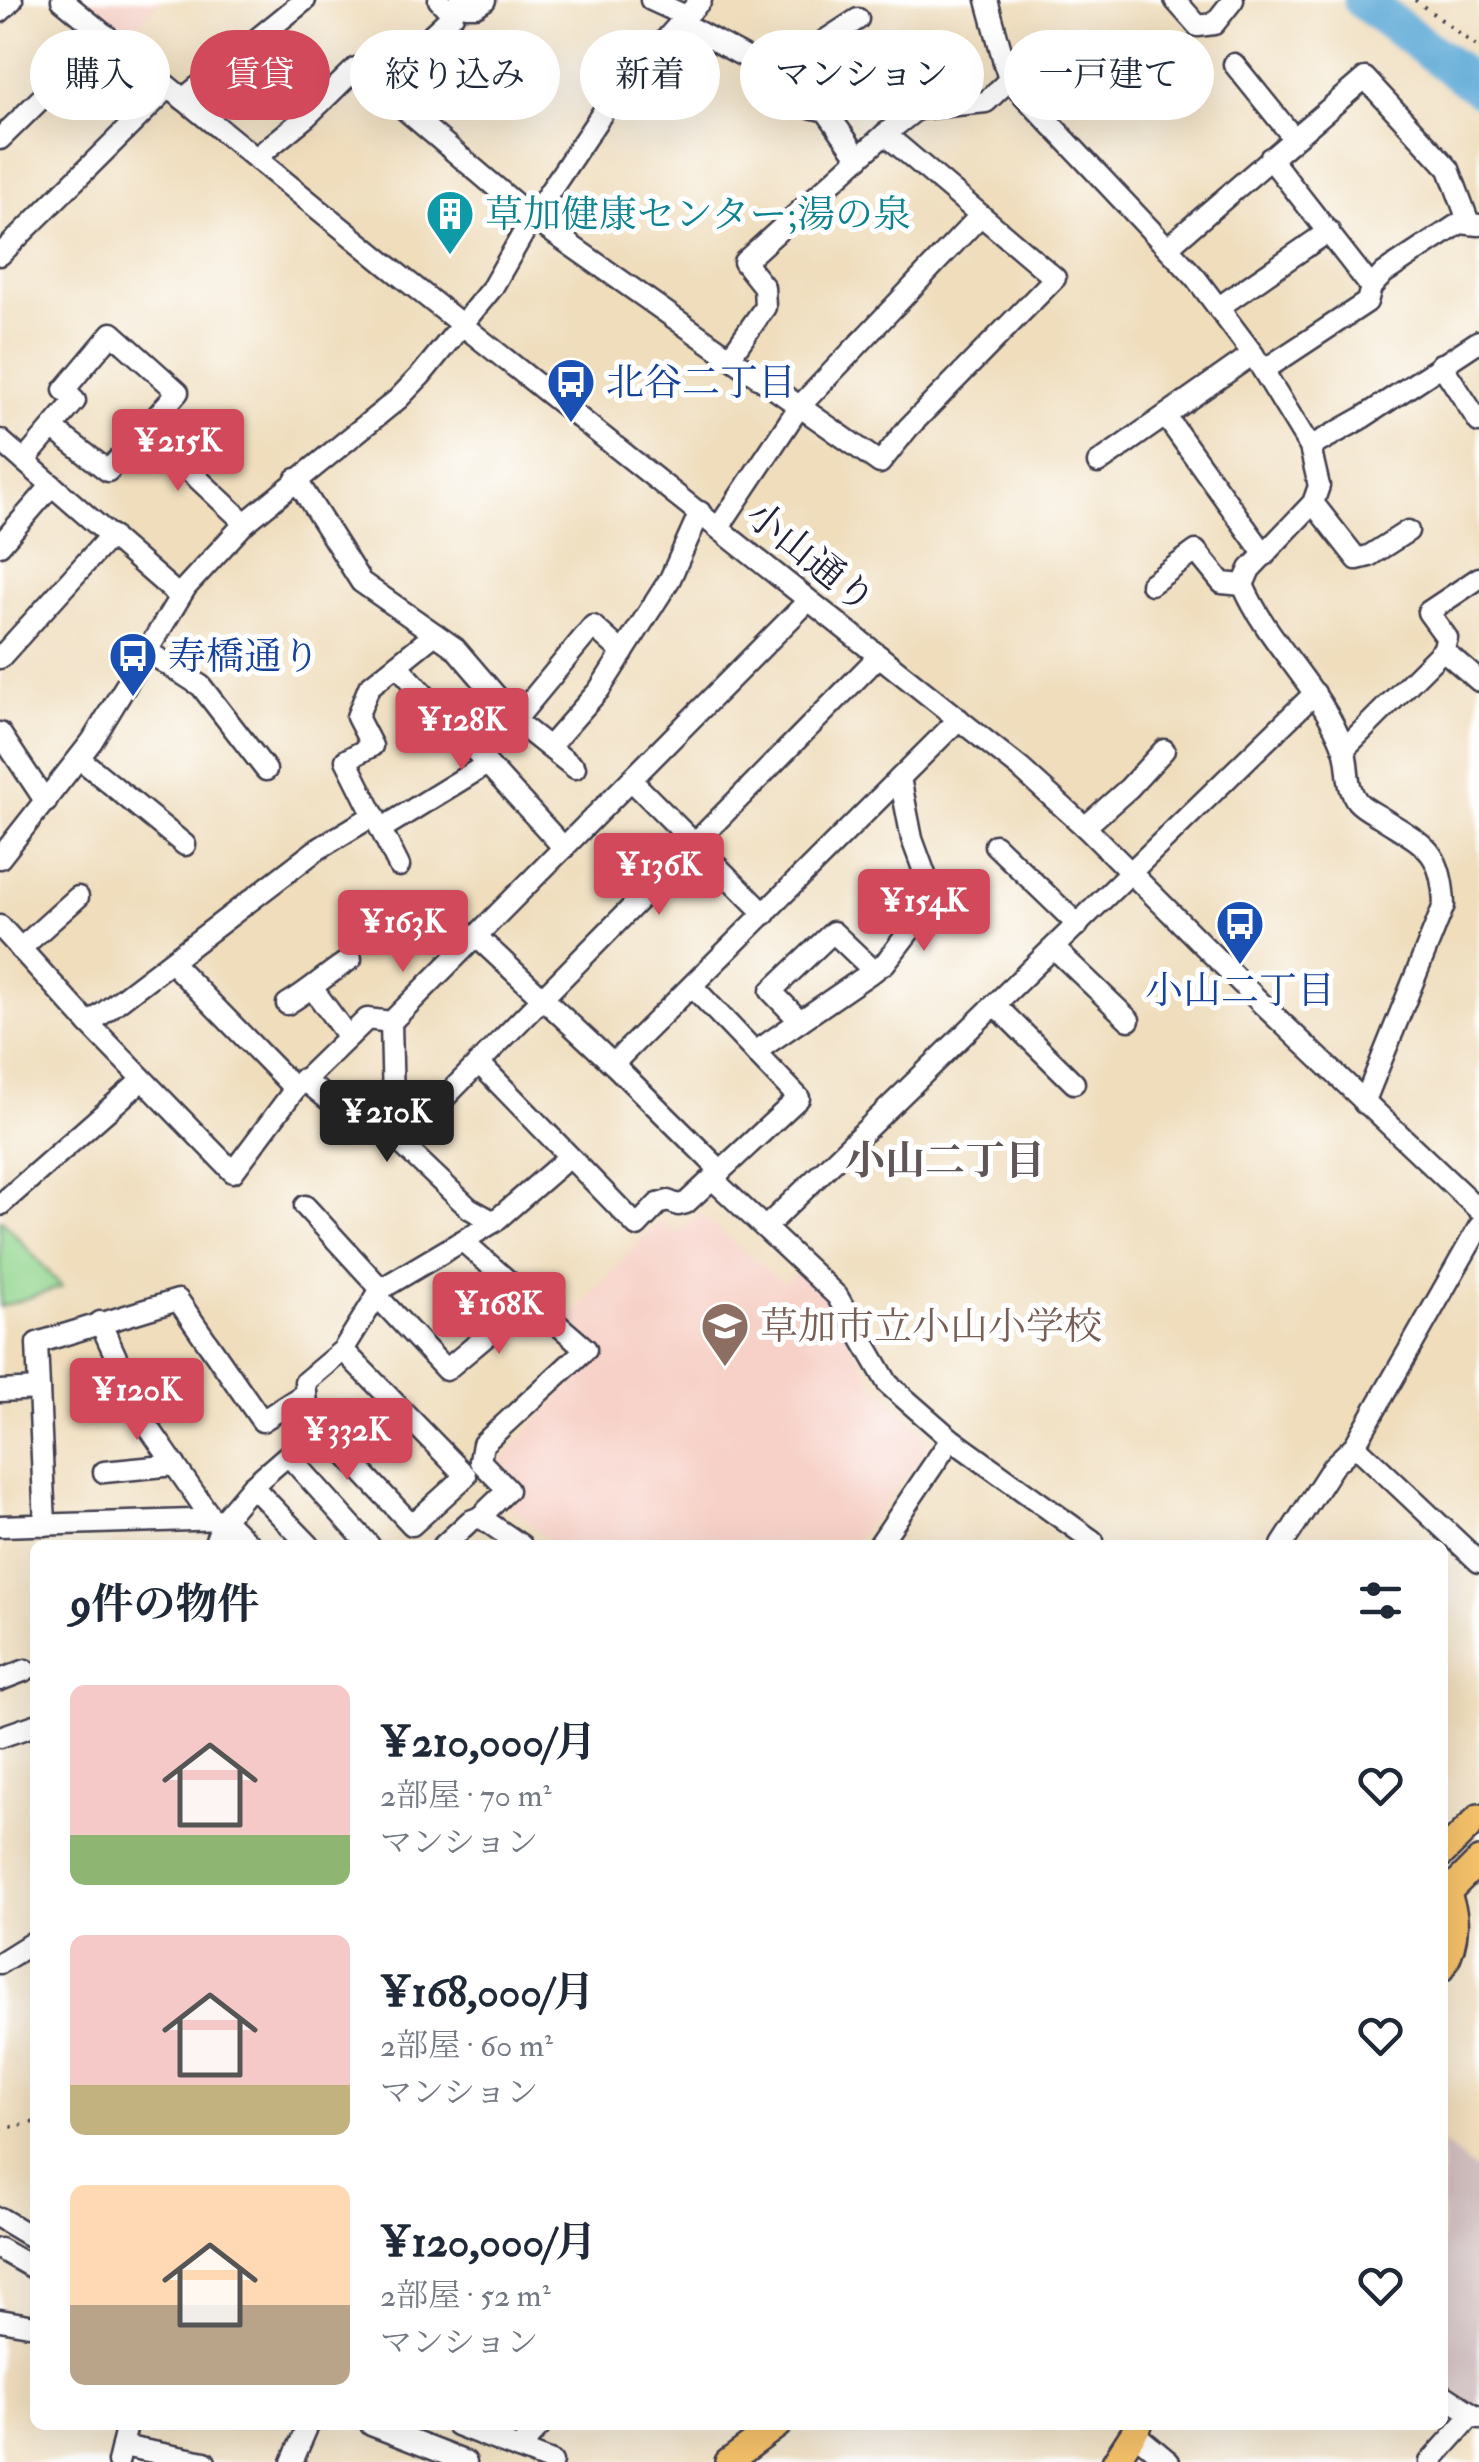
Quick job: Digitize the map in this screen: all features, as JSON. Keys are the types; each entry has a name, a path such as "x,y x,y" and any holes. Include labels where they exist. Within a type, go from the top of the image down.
{"main road":[{"path":"1448,1848 1479,1817"},
{"path":"1448,1888 1479,1861"},
{"path":"1448,1903 1454,1920 1454,1942 1448,1955"},
{"path":"728,2462 771,2430"},
{"path":"1115,2462 1136,2430"}],"street":[{"path":"0,12 12,0"},
{"name":"小山通り","path":"62,0 100,30"},
{"path":"0,255 175,93 305,0"},
{"path":"437,30 453,15 439,0"},
{"path":"460,0 466,6 476,6 485,0"},
{"path":"651,0 740,52"},
{"path":"0,858 79,758 183,591 244,522 398,399 492,288 532,218 611,100 701,0"},
{"path":"987,0 1004,64"},
{"path":"1174,0 1198,26 1214,24 1233,0"},
{"path":"841,30 858,19"},
{"path":"1234,64 1293,137"},
{"path":"256,157 306,117 350,74"},
{"path":"730,357 765,307 764,286 744,262 885,134 917,110 986,102 1004,75"},
{"path":"1098,462 1258,362 1367,302 1371,287 1384,274 1460,224 1474,224 1448,169 1365,78 1168,247"},
{"name":"小山通り","path":"170,89 959,718 1085,827 1364,1103 1479,1210"},
{"path":"0,139 30,110"},
{"path":"417,120 532,218 880,462 908,428 1056,278 885,134"},
{"path":"833,120 860,158"},
{"path":"1050,120 1218,307 1258,362 1310,447 1319,486 1313,503 1250,568 1243,586"},
{"path":"1270,158 1371,287"},
{"path":"719,527 800,408 980,217"},
{"path":"0,224 16,240"},
{"path":"1218,307 1329,231"},
{"path":"52,428 108,471 178,392 112,332 64,390 75,401 52,428 8,452 183,591"},
{"path":"1310,447 1362,418 1479,341"},
{"path":"1442,364 1479,422"},
{"path":"1166,418 1265,554"},
{"path":"145,429 244,522"},
{"path":"296,478 362,582 456,648 516,719 574,768"},
{"path":"0,545 52,485"},
{"path":"1313,503 1357,558 1369,556 1408,531"},
{"path":"549,747 600,690 670,579 700,512"},
{"path":"0,658 110,535"},
{"path":"1151,584 1196,551 1222,583 1243,586 1315,693 1344,749 1350,787 1358,804 1429,848 1438,864 1444,905 1364,1103"},
{"path":"1344,749 1442,650 1447,638 1428,612 1479,578"},
{"path":"394,1137 391,1022 808,600"},
{"path":"516,719 593,626 623,653"},
{"path":"399,866 346,760 372,746 357,717 369,688 435,634"},
{"path":"1442,650 1479,682"},
{"path":"147,651 201,686 266,770"},
{"path":"394,1137 480,1064 879,656"},
{"path":"397,665 564,848"},
{"path":"766,1227 1315,693"},
{"path":"613,1064 959,718"},
{"path":"0,733 46,802"},
{"path":"1085,827 1130,788 1164,750"},
{"path":"79,758 185,845"},
{"path":"89,1024 315,851 487,764"},
{"path":"755,1052 885,963 934,899 912,839 900,778"},
{"path":"631,780 765,914"},
{"path":"995,844 1078,925"},
{"path":"20,949 78,896"},
{"path":"0,926 233,1172 299,1084 348,1037 367,1019 391,1022"},
{"path":"800,1022 771,991 832,932 874,971"},
{"path":"476,936 715,1165 718,1185 836,1296 888,1384 951,1438 1092,1540"},
{"path":"1054,948 1129,1020"},
{"path":"288,1004 351,959"},
{"path":"172,962 299,1084 367,1131 394,1137 469,1208 494,1222"},
{"path":"480,1064 637,1226 658,1204 686,1203 799,1098 692,986"},
{"path":"312,988 348,1037"},
{"path":"995,1005 1074,1082"},
{"path":"0,1205 142,1080"},
{"path":"482,1450 472,1460 466,1476 412,1525 320,1427 306,1405 305,1382 343,1350 380,1292 494,1222 569,1157"},
{"path":"304,1206 446,1370 527,1298"},
{"path":"1285,1540 1333,1466 1355,1446 1479,1228"},
{"path":"450,1540 508,1490 480,1461 483,1444 586,1349 463,1241"},
{"path":"45,1525 38,1343 178,1300 262,1421 306,1393"},
{"path":"100,1322 148,1424 175,1465 218,1519 244,1540"},
{"path":"343,1350 466,1476"},
{"path":"0,1391 39,1389"},
{"path":"215,1540 218,1519 320,1427"},
{"path":"882,1540 951,1438"},
{"path":"1355,1446 1479,1562"},
{"path":"288,1455 364,1540"},
{"path":"104,1472 175,1465"},
{"path":"252,1486 305,1540"},
{"path":"480,1517 514,1540"},
{"path":"0,1526 218,1519"},
{"path":"0,1680 26,1670"},
{"path":"0,1737 30,1728"},
{"path":"0,1963 30,1943"},
{"path":"0,2218 30,2236"},
{"path":"0,2249 30,2265"},
{"path":"0,2320 30,2325"},
{"path":"1430,2462 1476,2416 1448,2398"},
{"path":"292,2462 306,2430"},
{"path":"378,2430 415,2454 466,2462"},
{"path":"469,2430 552,2462"},
{"path":"518,2449 536,2430"},
{"path":"1138,2430 1170,2462"},
{"path":"120,2454 205,2462"}],"path":[{"path":"1415,0 1479,48"},
{"path":"0,2129 30,2123"}],"shaded area":[{"path":"86,0 161,0 136,29 122,30"},
{"name":"草加市立小山小学校","path":"699,1213 784,1283 800,1268 824,1294 875,1385 924,1430 928,1448 856,1540 548,1540 507,1503 520,1488 495,1466 599,1352 566,1322 660,1219 676,1233"},
{"path":"1448,2147 1474,2169 1479,2165 1479,2409 1448,2389"}],"green space":[{"path":"2,1220 62,1287 0,1307"}],"waterway":[{"path":"1362,0 1479,88"}],"place":[{"name":"草加健康センター;湯の泉","path":"450,256"},
{"name":"北谷二丁目","path":"571,424"},
{"name":"寿橋通り","path":"133,698"},
{"name":"小山二丁目","path":"1240,966"},
{"name":"草加市立小山小学校","path":"725,1368"}],"district":[{"name":"小山二丁目","path":"945,1160"}]}
